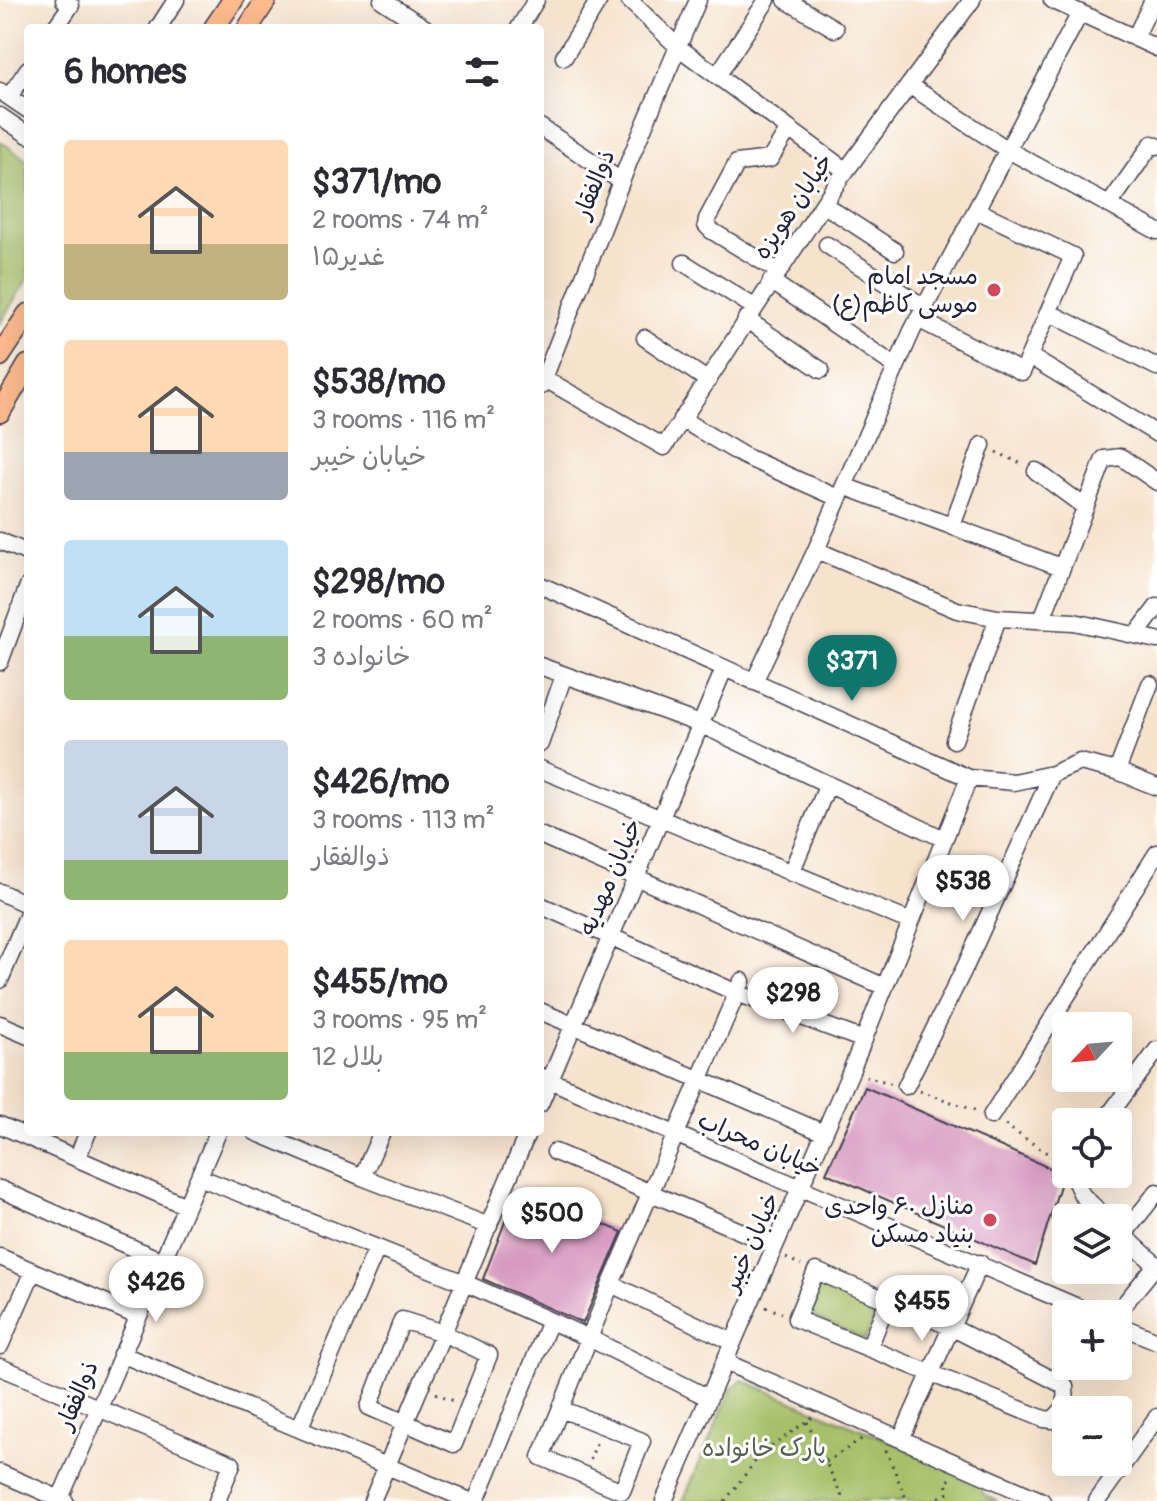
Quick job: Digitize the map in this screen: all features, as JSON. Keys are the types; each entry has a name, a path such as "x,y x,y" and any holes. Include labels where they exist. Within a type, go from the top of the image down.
{"main road":[{"path":"217,24 233,0"},
{"path":"251,24 266,0"},
{"path":"0,356 24,320"},
{"path":"0,412 24,372"}],"street":[{"path":"58,24 71,5 64,0"},
{"path":"161,24 176,0"},
{"path":"382,0 419,24"},
{"path":"521,24 536,0"},
{"path":"564,57 599,0"},
{"path":"629,0 678,47 846,171"},
{"name":"ذوالفقار","path":"544,373 698,0"},
{"path":"717,76 767,0"},
{"path":"786,0 835,29"},
{"name":"خیابان هویزه","path":"544,382 664,447 823,204 972,0"},
{"path":"1052,0 1157,48"},
{"path":"1135,38 1153,0"},
{"path":"754,682 816,550 895,366 1080,13"},
{"path":"24,73 5,94 24,107"},
{"path":"909,85 1008,150 1157,231"},
{"path":"0,116 24,132"},
{"path":"789,129 770,159 737,163 706,225 895,366"},
{"path":"544,130 621,181"},
{"path":"1109,205 1152,144 1157,146"},
{"path":"823,204 895,251"},
{"path":"827,245 921,313 1022,372 1073,256 976,210"},
{"path":"684,263 821,370"},
{"path":"1050,313 1157,367"},
{"path":"645,338 707,380"},
{"path":"1029,356 1157,434"},
{"path":"681,419 744,456 841,492 952,526 1061,567"},
{"path":"952,526 982,445"},
{"path":"1042,619 1104,459 1121,457 1157,482"},
{"path":"1036,471 1085,507"},
{"path":"0,541 24,551"},
{"path":"816,550 957,610 998,618 1042,619 1157,640"},
{"path":"544,587 969,778 1014,782 1052,774 1080,762 1117,771 1157,787"},
{"path":"1136,635 1157,607"},
{"path":"0,662 22,618"},
{"path":"954,740 998,618"},
{"path":"544,668 700,724 944,839"},
{"name":"خیابان مهدیه","path":"545,1078 573,1025 724,669"},
{"path":"544,732 564,675"},
{"path":"1117,771 1150,684"},
{"path":"544,771 911,922"},
{"path":"906,1086 967,963 1052,774"},
{"name":"خیابان خیبر","path":"664,1501 851,1071 969,778"},
{"path":"791,873 828,784"},
{"path":"544,837 885,987"},
{"path":"991,1116 1157,853"},
{"path":"0,892 24,903"},
{"path":"544,907 864,1040"},
{"path":"0,980 24,928"},
{"path":"561,1409 642,1441 622,1491 541,1457 611,1284 739,987"},
{"path":"544,1013 824,1133"},
{"path":"0,1024 24,1034"},
{"path":"1114,1108 1157,1050"},
{"name":"خیابان محراب","path":"545,1078 1063,1300"},
{"path":"0,1125 24,1135"},
{"path":"26,1136 186,1206"},
{"path":"77,1158 86,1136"},
{"name":"ذوالفقار","path":"61,1500 97,1409 216,1136"},
{"path":"265,1136 489,1226"},
{"path":"362,1177 380,1136"},
{"path":"372,1501 526,1136"},
{"path":"555,1152 774,1249"},
{"path":"199,1177 465,1283 591,1339 709,1398"},
{"path":"1079,1188 1091,1204"},
{"path":"0,1189 162,1261"},
{"path":"1132,1219 1157,1192"},
{"path":"1127,1300 1156,1265 1132,1243"},
{"path":"299,1429 377,1248"},
{"path":"0,1257 137,1316"},
{"path":"901,1439 980,1263"},
{"path":"0,1346 33,1271"},
{"path":"816,1271 888,1300 951,1327 1065,1386 1066,1406 1053,1420 1044,1419 796,1319 816,1271"},
{"path":"611,1284 733,1342"},
{"path":"869,1348 888,1300"},
{"path":"402,1320 443,1333 489,1355 454,1444 405,1423 369,1407 402,1320"},
{"path":"121,1354 473,1501 550,1321"},
{"path":"1132,1331 1157,1341"},
{"path":"725,1362 1042,1501"},
{"path":"0,1367 232,1464 220,1500"},
{"path":"1097,1501 1157,1417"},
{"path":"0,1473 61,1500"}],"path":[{"path":"982,445 1036,471"},
{"path":"851,1071 888,1084 906,1086 991,1116 1052,1157"},
{"path":"774,1249 816,1271"},
{"path":"751,1301 796,1319"},
{"path":"725,1501 760,1455 826,1407"},
{"path":"807,1422 844,1501"},
{"path":"583,1474 604,1425"},
{"path":"826,1462 877,1429 907,1501"},
{"path":"932,1501 948,1493 946,1482 966,1468"}],"green space":[{"path":"0,141 24,158 24,284 0,323"},
{"path":"822,1277 881,1303 865,1340 808,1315"},
{"name":"پارک خانواده","path":"742,1380 976,1477 984,1495 998,1501 683,1501 732,1388"}],"building":[{"name":"منازل ۶۰ واحدی بنیاد مسکن","path":"865,1087 1052,1169 1052,1188 1059,1188 1035,1265 826,1173"},
{"path":"518,1188 622,1232 583,1323 483,1279"}],"place":[{"name":"مسجد امام موسی کاظم(ع)","path":"994,290"},
{"name":"منازل ۶۰ واحدی بنیاد مسکن","path":"990,1220"}]}
